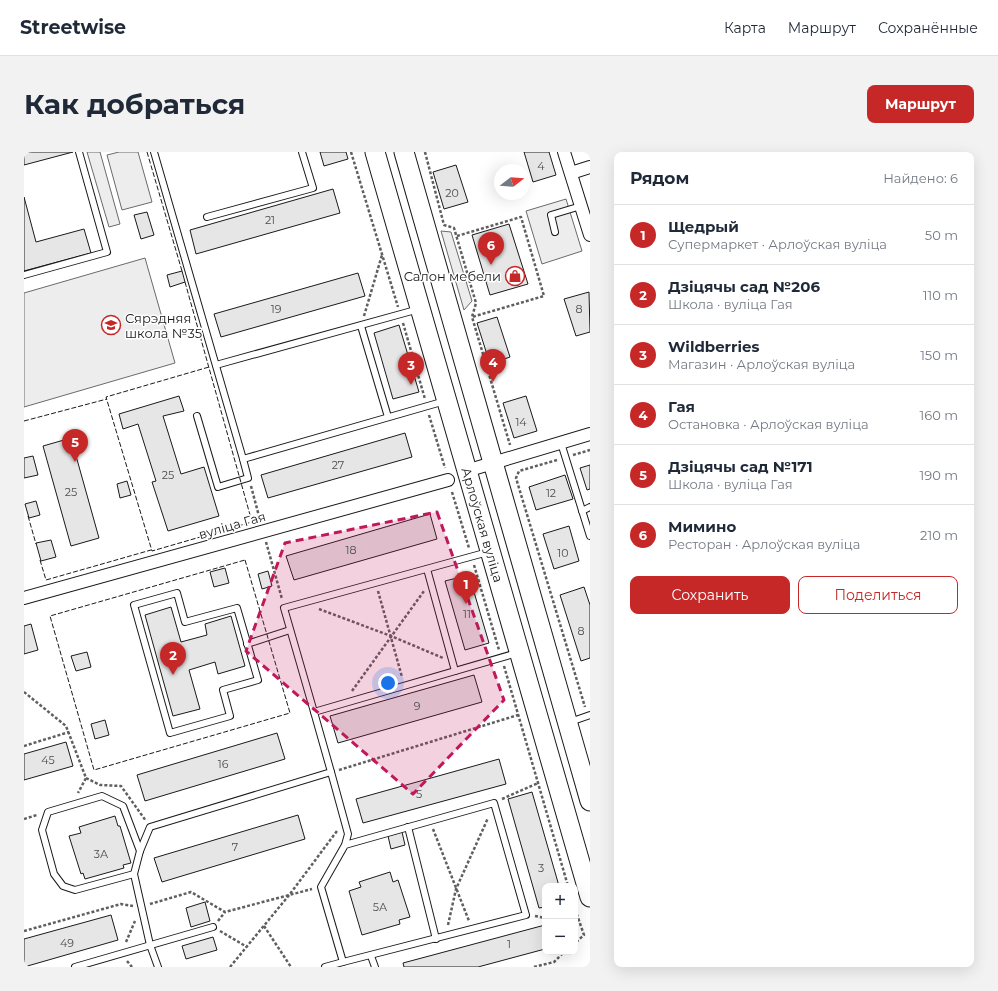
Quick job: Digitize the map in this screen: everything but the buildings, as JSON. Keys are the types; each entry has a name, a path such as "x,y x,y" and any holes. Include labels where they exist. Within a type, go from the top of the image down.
{"main road":[{"name":"Арлоўская вуліца","path":"375,152 489,552 510,655 590,897"},
{"name":"Арлоўская вуліца","path":"404,152 590,802"}],"street":[{"path":"564,152 590,235"},
{"path":"571,173 590,167"},
{"path":"466,471 590,434"},
{"name":"вуліца Гая","path":"24,598 448,480"}],"lane":[{"path":"24,275 106,252 79,152"},
{"path":"154,152 248,478 218,487 197,416"},
{"path":"207,217 313,188 302,152"},
{"path":"555,232 551,215 581,206"},
{"path":"216,365 420,309"},
{"path":"361,326 388,418"},
{"path":"243,459 446,401"},
{"path":"561,443 590,536"},
{"path":"582,511 590,507"},
{"path":"343,962 321,887 345,845 348,834 284,608 489,552"},
{"path":"427,569 455,671"},
{"path":"177,593 185,622 237,608 247,644 258,680 223,690 230,716 170,733 134,605 177,593"},
{"path":"247,644 290,630"},
{"path":"314,712 510,655"},
{"path":"567,723 589,716"},
{"path":"158,967 150,945 134,874 140,851 150,827 330,772"},
{"path":"134,874 75,890 63,886 54,874 42,830 48,812 102,796 124,806 140,851"},
{"path":"325,967 526,915 494,803 345,845"},
{"path":"408,828 436,939"},
{"path":"75,967 213,927"},
{"path":"372,956 375,967"}],"path":[{"path":"351,152 471,557 510,655 518,715 567,883"},
{"path":"425,152 444,225 454,228 476,303 472,317 511,448"},
{"path":"456,236 521,217 544,296 472,317"},
{"path":"361,326 382,255"},
{"path":"589,716 516,478 519,471 590,450"},
{"path":"343,704 430,582"},
{"path":"376,583 404,686"},
{"path":"304,603 391,636 452,662"},
{"path":"24,692 66,726 69,732 86,778 71,806"},
{"path":"330,772 518,715"},
{"path":"24,746 69,732"},
{"path":"446,936 456,889 494,803 538,783"},
{"path":"230,967 290,894 345,821"},
{"path":"430,821 472,929"},
{"path":"247,946 213,927 225,912 321,887"},
{"path":"24,931 121,904 141,907 191,892 225,912"},
{"path":"132,967 120,954 141,907"},
{"path":"578,919 584,935 578,940"},
{"path":"264,926 292,967"},
{"path":"534,967 554,962 561,955"}],"highlighted area":[{"path":"437,512 504,700 413,794 246,651 285,543"}],"shaded area":[{"path":"87,152 100,152 120,224 109,227"},
{"path":"119,152 138,152 152,202 122,210 107,155"},
{"path":"566,199 582,251 542,264 526,211"},
{"path":"441,231 451,232 472,301 464,310"},
{"path":"145,258 175,363 24,407 24,293"}],"fence":[{"path":"147,152 182,271"},
{"path":"185,282 252,522 152,551 106,397 209,367"},
{"path":"24,421 107,399"},
{"path":"28,516 36,544"},
{"path":"40,560 46,580 151,550"},
{"path":"245,560 290,713 94,770 50,616 245,560"}],"place":[{"name":"Мимино","path":"491,265"},
{"name":"Салон мебели","path":"515,276"},
{"name":"Сярэдняя школа №35","path":"111,325"},
{"name":"Гая","path":"493,382"},
{"name":"Wildberries","path":"411,385"},
{"name":"Дзіцячы сад №171","path":"75,462"},
{"name":"Щедрый","path":"466,604"},
{"name":"Дзіцячы сад №206","path":"173,675"}]}
